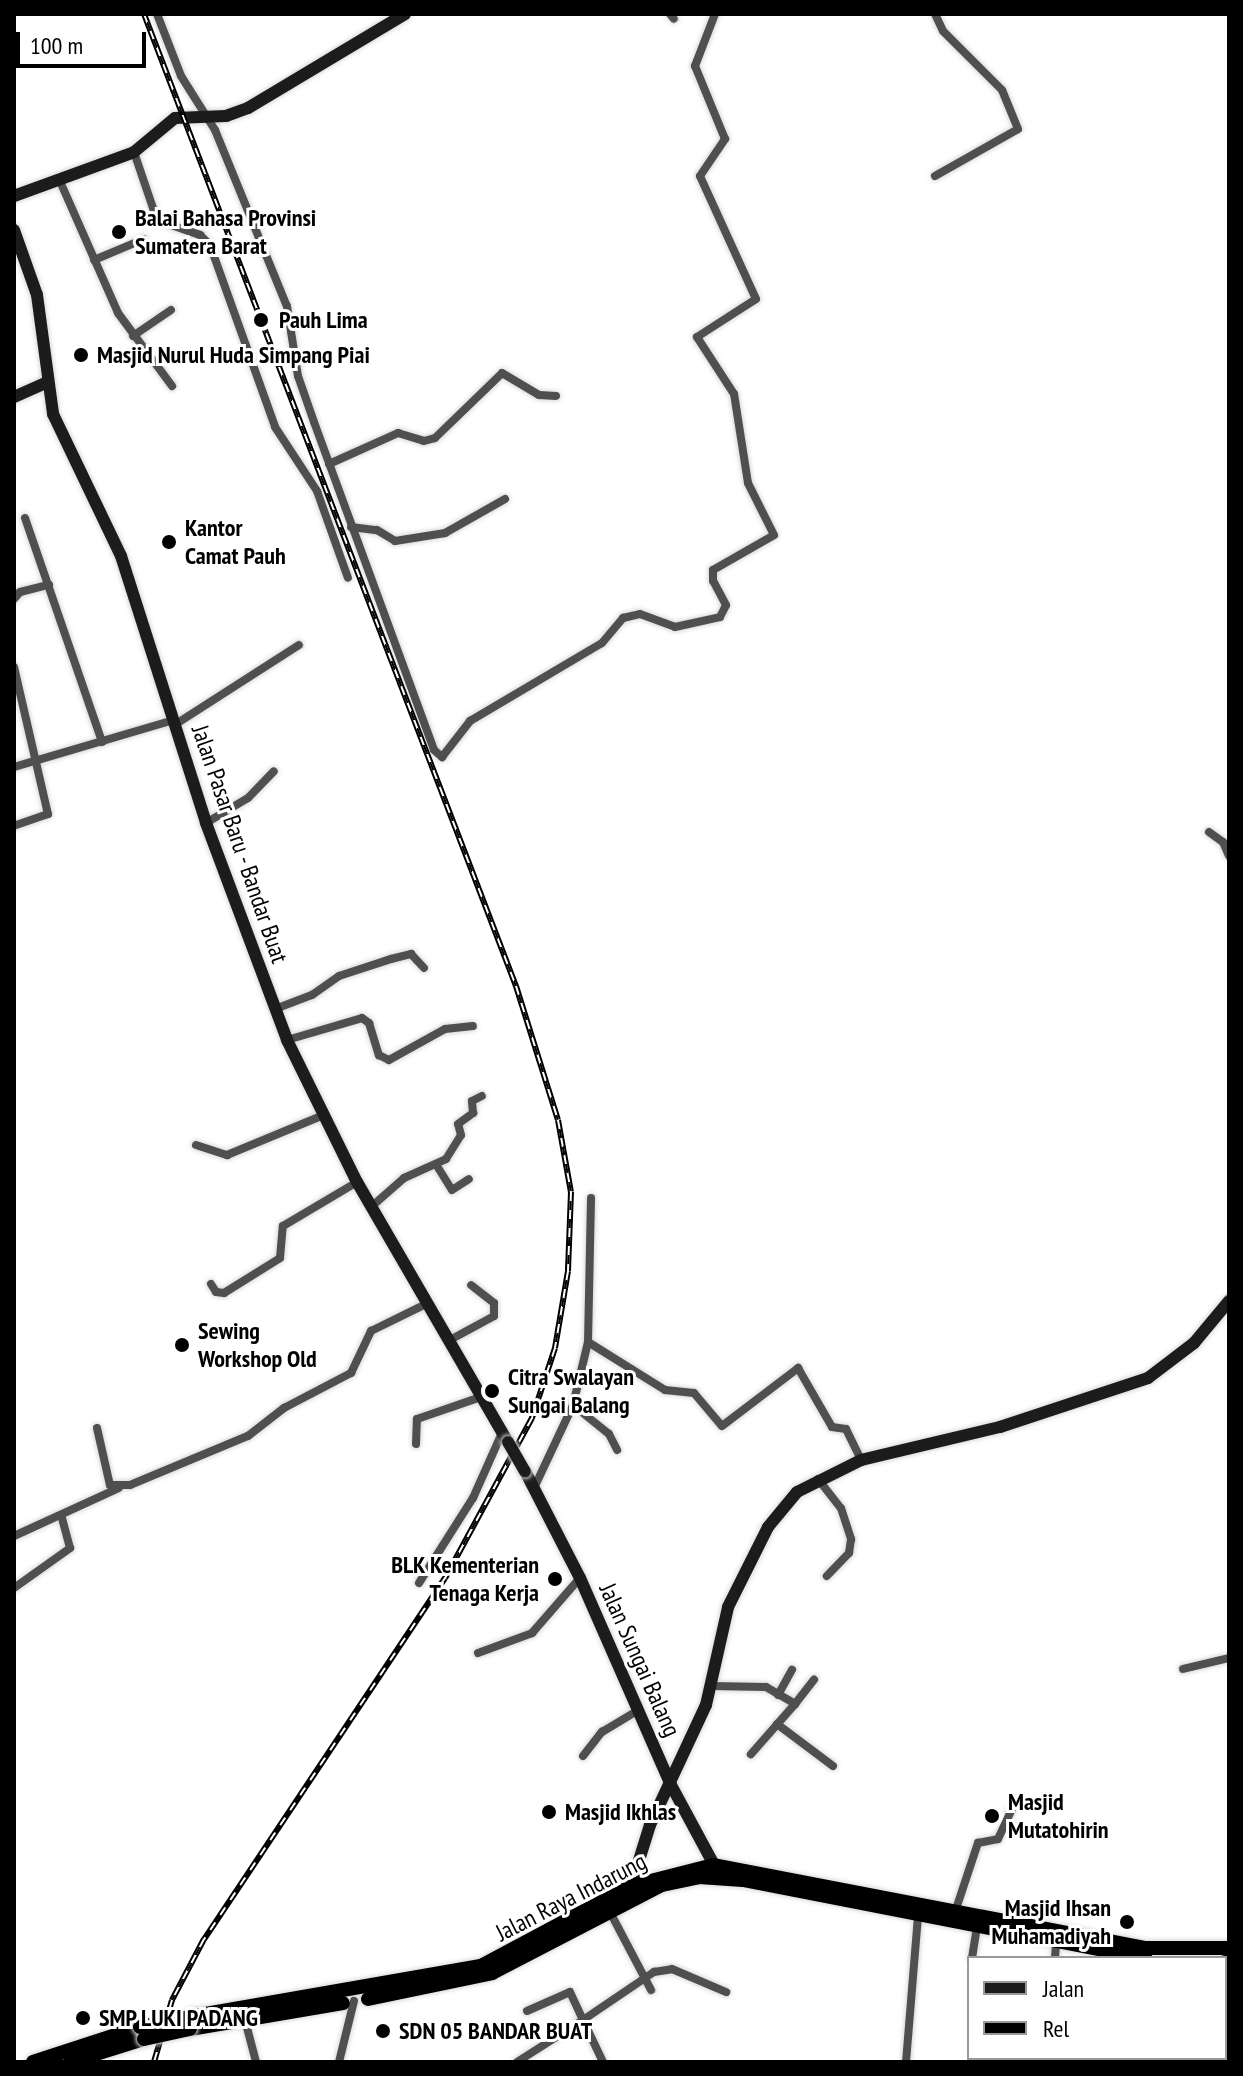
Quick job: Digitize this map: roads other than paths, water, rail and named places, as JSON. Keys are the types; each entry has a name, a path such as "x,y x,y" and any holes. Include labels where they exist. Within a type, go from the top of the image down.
{"highway":[{"name":"Jalan Raya Indarung","path":"235,2017 481,1966 631,1886 714,1865 1147,1948 1229,1948"},
{"name":"Jalan Raya Indarung","path":"33,2062 192,2022 354,2001 492,1973 662,1885 710,1877 977,1927 1056,1951 1120,1956"},
{"name":"Jalan Raya Indarung","path":"70,2062 142,2033"}],"street":[{"path":"157,14 181,76 208,117 287,306 298,376 434,750 442,757 470,721 602,643 623,618 640,614 675,627 725,613 713,570 774,533 748,483 734,394 697,337 756,299 700,176 725,139 695,66 715,14"},
{"path":"14,196 134,152 175,118 208,117 248,108 405,14"},
{"path":"935,14 943,31 1002,90 1018,129 935,176"},
{"path":"134,152 157,220 200,235 210,245 275,427 317,491 348,578"},
{"path":"59,179 94,260 133,336 172,386"},
{"name":"Jalan Pasar Baru - Bandar Buat","path":"14,230 37,295 46,383 61,432 121,556 206,823 287,1040 321,1116 357,1182 525,1471"},
{"path":"94,260 144,239"},
{"path":"133,336 171,310"},
{"path":"329,464 398,433 424,441 435,438 502,373 539,395 556,396"},
{"path":"14,397 46,383"},
{"path":"351,527 377,530 395,541 445,533 505,499"},
{"path":"25,518 102,742"},
{"path":"14,599 28,589 49,585"},
{"path":"14,767 175,722 299,645"},
{"path":"14,667 47,817 14,826"},
{"path":"206,823 248,798 274,771"},
{"path":"1209,832 1223,842 1229,856"},
{"path":"275,1009 312,995 339,976 391,959 411,954 424,968"},
{"path":"287,1040 362,1018 369,1023 379,1055 389,1060 445,1029 473,1026"},
{"path":"371,1207 404,1178 437,1166 461,1135 458,1124 473,1113 472,1101 482,1096"},
{"path":"196,1145 227,1155 321,1116"},
{"path":"437,1166 452,1190 469,1179"},
{"path":"211,1284 216,1292 224,1293 280,1258 283,1226 357,1182"},
{"path":"534,1488 573,1405 588,1342 591,1198"},
{"path":"448,1341 488,1322 496,1312 494,1303 471,1285"},
{"path":"631,1886 646,1835 671,1785 711,1686 728,1607 768,1527 797,1492 818,1478 861,1460 1000,1427 1148,1378 1194,1343 1229,1301"},
{"path":"14,1536 120,1488 248,1436 284,1408 351,1373 371,1331 426,1304"},
{"path":"588,1342 665,1390 694,1393 722,1426 798,1368 832,1427 846,1429 861,1460"},
{"path":"416,1444 417,1419 481,1397"},
{"path":"573,1405 609,1434 617,1450"},
{"path":"97,1428 103,1471 110,1485 120,1488"},
{"path":"419,1583 473,1498 505,1437"},
{"name":"Jalan Sungai Balang","path":"525,1471 580,1578 671,1785 714,1865"},
{"path":"818,1478 841,1508 851,1539 849,1553 827,1576"},
{"path":"14,1588 70,1548 61,1515"},
{"path":"478,1653 532,1633 580,1578"},
{"path":"1183,1669 1229,1658"},
{"path":"778,1695 792,1670"},
{"path":"751,1754 814,1680"},
{"path":"711,1686 759,1686 795,1704"},
{"path":"583,1756 602,1732 637,1711"},
{"path":"777,1724 833,1766"},
{"path":"956,1909 978,1843 998,1839 1012,1809"},
{"path":"611,1914 651,1990"},
{"path":"906,2062 918,1915"},
{"path":"972,1956 977,1927"},
{"path":"517,2062 645,1978 672,1969 726,1992"},
{"path":"527,2011 570,1992 603,2062"},
{"path":"339,2062 354,2001"},
{"path":"235,2017 256,2062"}],"railway":[{"path":"144,14 516,986 558,1120 571,1192 568,1271 555,1348 532,1418 445,1578 204,1939 172,2000 154,2062"}],"place":[{"name":"Balai Bahasa Provinsi Sumatera Barat","path":"119,232"},
{"name":"Pauh Lima","path":"261,320"},
{"name":"Masjid Nurul Huda Simpang Piai","path":"81,355"},
{"name":"Kantor Camat Pauh","path":"169,542"},
{"name":"Sewing Workshop Old","path":"182,1345"},
{"name":"Citra Swalayan Sungai Balang","path":"492,1391"},
{"name":"BLK Kementerian Tenaga Kerja","path":"555,1579"},
{"name":"Masjid Ikhlas","path":"549,1812"},
{"name":"Masjid Mutatohirin","path":"992,1816"},
{"name":"Masjid Ihsan Muhamadiyah","path":"1127,1922"},
{"name":"SMP LUKI PADANG","path":"83,2018"},
{"name":"SDN 05 BANDAR BUAT","path":"383,2031"}]}
